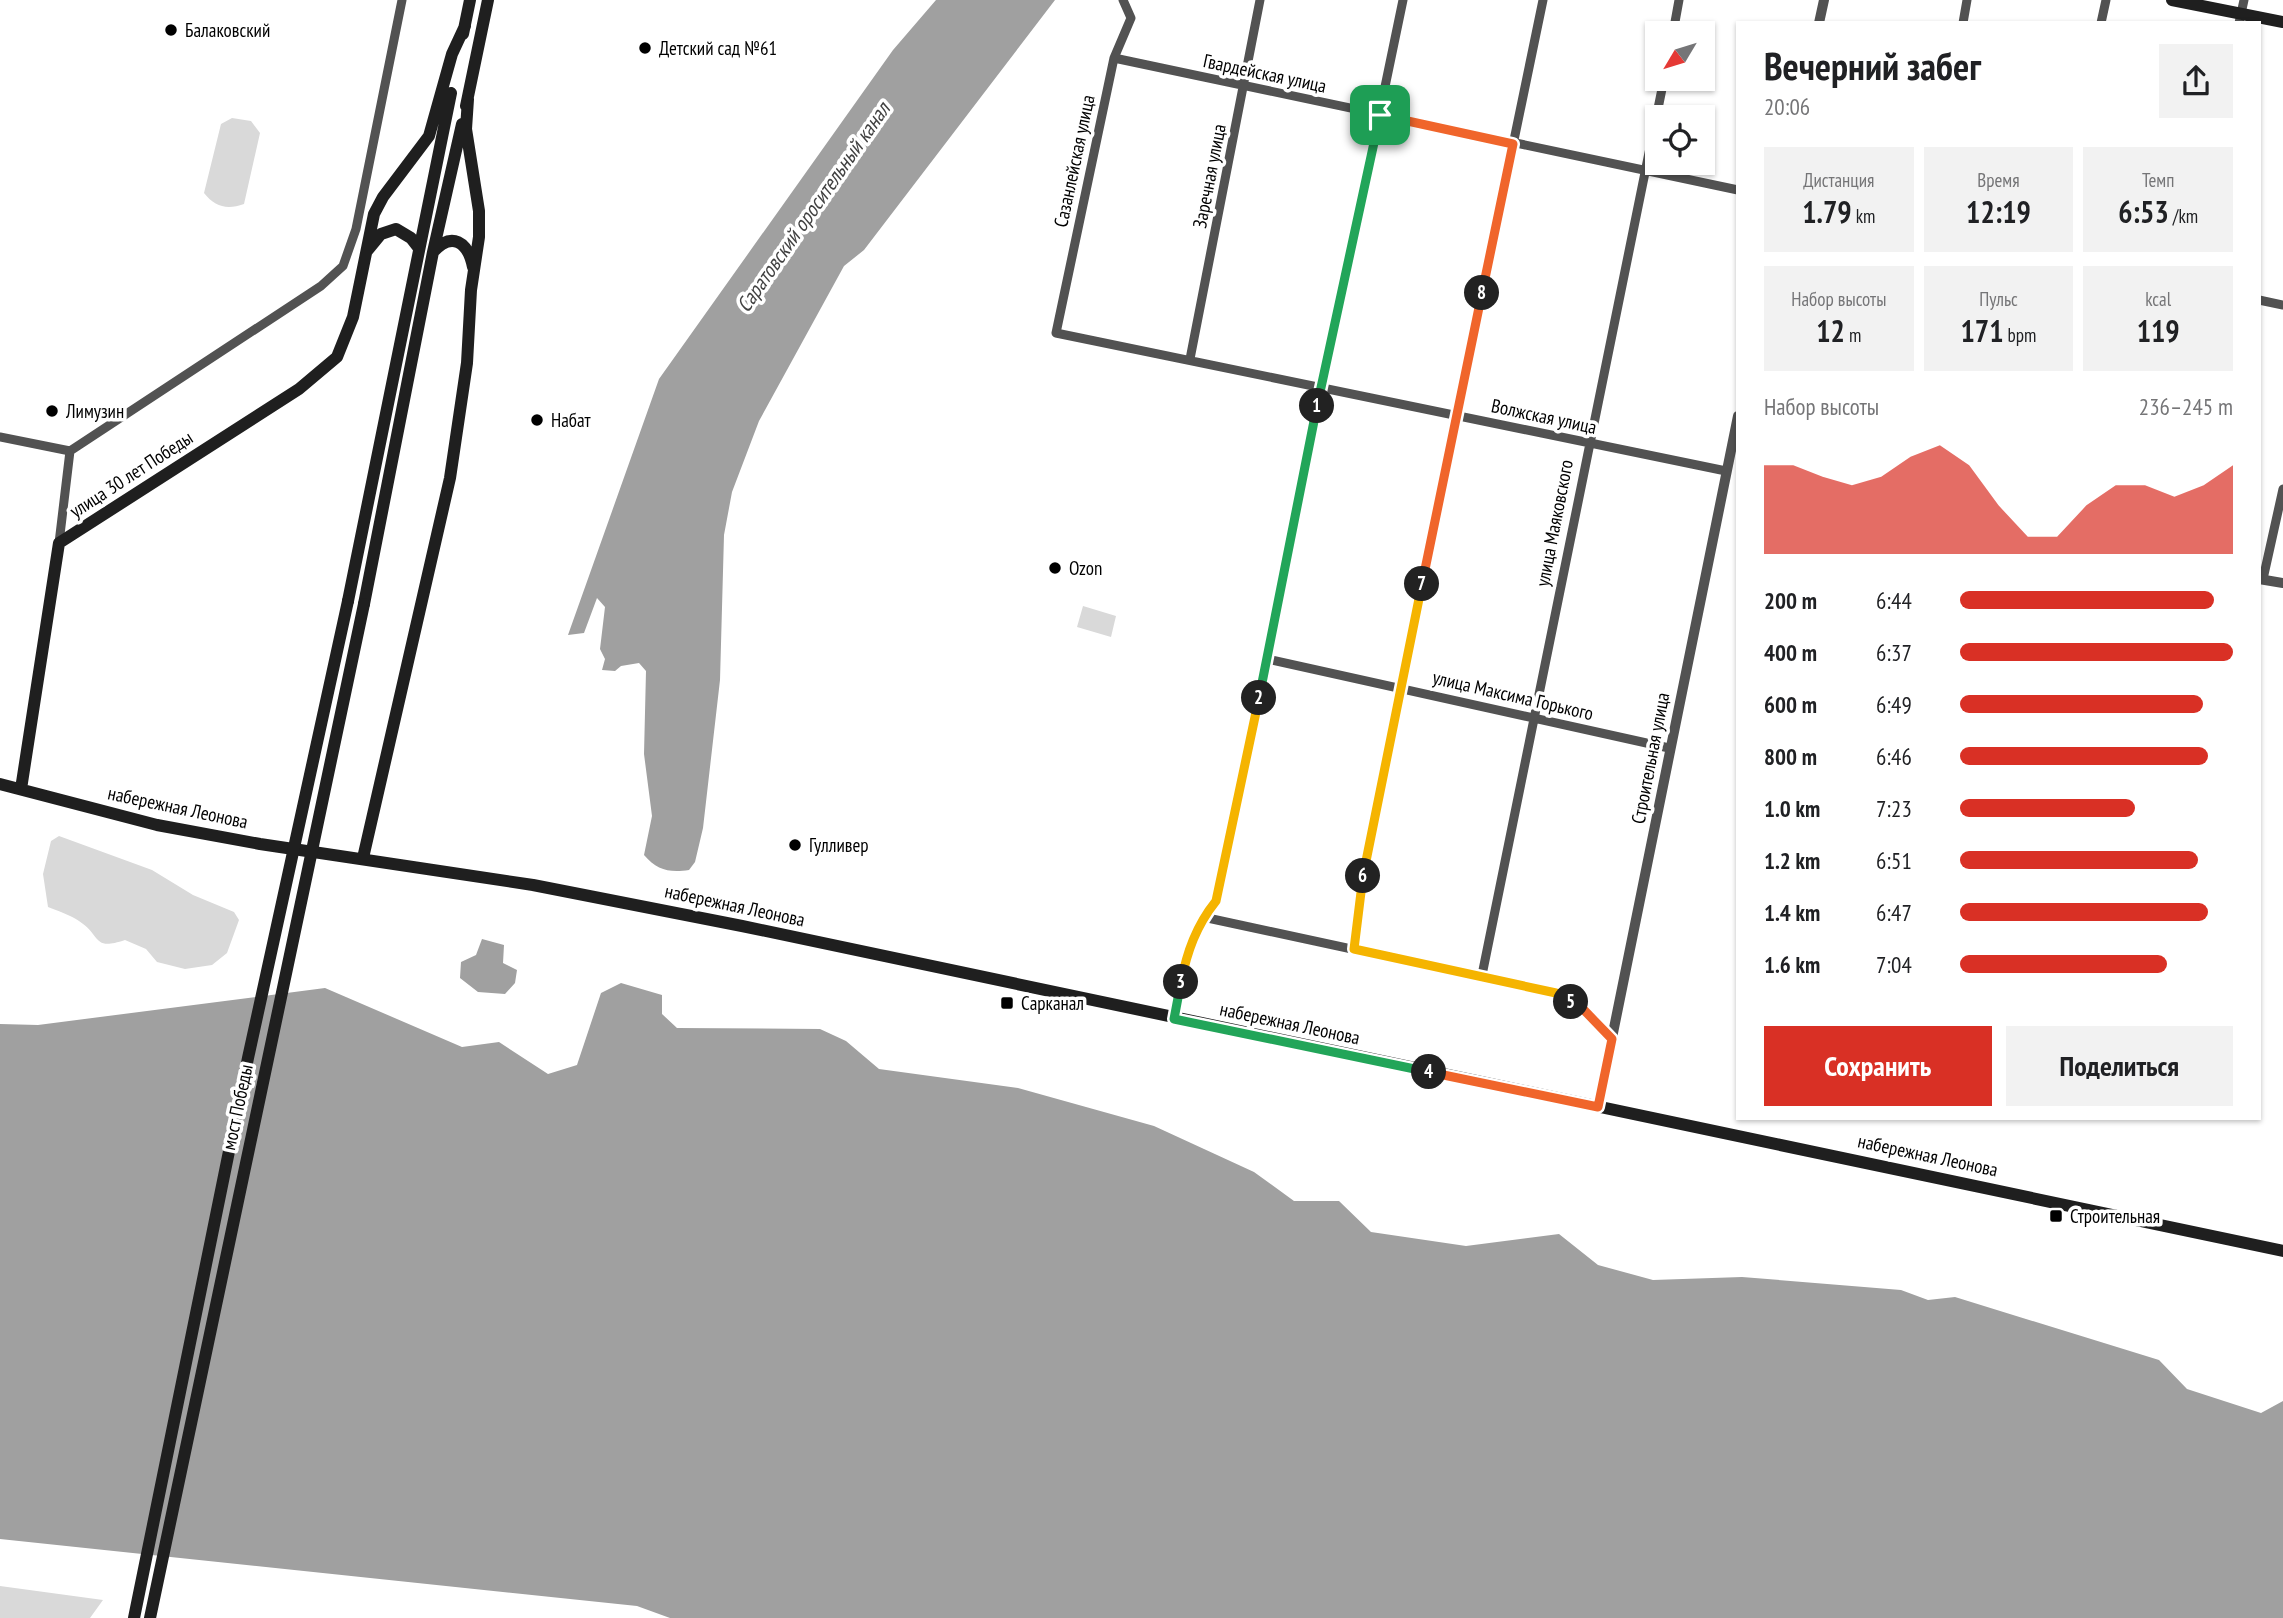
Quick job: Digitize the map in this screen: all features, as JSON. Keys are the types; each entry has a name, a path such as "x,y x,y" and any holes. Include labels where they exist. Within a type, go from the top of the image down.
{"main road":[{"path":"134,1618 251,1045 348,601 470,0"},
{"path":"433,252 488,0"},
{"path":"2172,0 2240,18 2283,22"},
{"name":"улица 30 лет Победы","path":"21,789 59,544 325,369 337,357 345,341 374,214 383,197 429,136 452,54 465,26"},
{"path":"363,858 450,478 467,363 479,237 479,211 466,129 468,99"},
{"path":"367,251 381,234 396,229 411,238 418,247"},
{"path":"433,252 448,239 455,239 467,248 474,272"},
{"name":"мост Победы","path":"150,1618 365,604 433,252"},
{"name":"набережная Леонова","path":"0,784 157,825 260,844 533,885 742,926 2283,1251"}],"street":[{"path":"0,437 70,451 321,286 343,266 356,229 401,0"},
{"name":"Сазанлейская улица","path":"1056,333 1114,58 1131,18 1123,0"},
{"name":"Заречная улица","path":"1190,359 1260,0"},
{"path":"1174,1019 1187,950 1203,917 1216,901 1403,0"},
{"path":"1354,949 1363,869 1543,0"},
{"path":"1675,21 1679,0"},
{"path":"1819,21 1824,0"},
{"path":"1963,21 1967,0"},
{"path":"2101,21 2106,0"},
{"path":"2240,18 2244,0"},
{"name":"Гвардейская улица","path":"1114,58 1645,172"},
{"name":"улица Маяковского","path":"1482,975 1588,442 1645,175"},
{"name":"Гвардейская улица","path":"1661,175 1736,190"},
{"path":"2261,300 2283,305"},
{"name":"Волжская улица","path":"1056,333 1732,472"},
{"name":"Строительная улица","path":"1598,1107 1669,748 1732,472 1736,435"},
{"path":"59,544 70,451"},
{"path":"2283,489 2261,579 2283,583"},
{"name":"улица Максима Горького","path":"1267,659 1669,748"},
{"path":"1203,917 1556,993 1583,1009 1612,1039"}],"shaded area":[{"path":"232,118 251,121 260,133 244,204 227,207 212,201 204,193 221,124"},
{"path":"1083,606 1116,616 1111,637 1077,627"},
{"path":"59,836 152,870 193,895 234,912 239,920 227,953 212,965 185,969 157,962 146,949 125,940 102,943 79,921 48,907 43,874 51,841"},
{"path":"0,1586 103,1600 90,1618 0,1618"}],"water":[{"name":"Саратовский оросительный канал","path":"936,0 1055,0 864,250 844,266 759,421 732,492 724,535 720,680 703,828 695,862 689,870 664,869 644,855 652,816 644,754 646,671 639,663 621,666 615,671 602,670 605,659 600,649 605,607 597,598 584,633 568,635 659,379 893,50"},
{"path":"482,939 504,945 503,963 517,970 515,983 505,994 478,992 460,978 461,962 476,955"},
{"path":"621,983 662,995 662,1014 677,1028 820,1029 846,1041 879,1069 1018,1088 1154,1126 1254,1172 1294,1201 1339,1201 1371,1232 1466,1246 1559,1234 1598,1265 1653,1280 1742,1277 1901,1290 1928,1300 1955,1297 2159,1360 2187,1389 2261,1413 2283,1401 2283,1618 670,1618 637,1606 0,1539 0,1024 38,1025 325,988 462,1047 499,1042 548,1074 577,1065 601,993"}],"place":[{"name":"Балаковский","path":"171,30"},
{"name":"Детский сад №61","path":"645,48"},
{"name":"Лимузин","path":"52,411"},
{"name":"Набат","path":"537,420"},
{"name":"Ozon","path":"1055,568"},
{"name":"Гулливер","path":"795,845"},
{"name":"Сарканал","path":"1007,1003"},
{"name":"Строительная","path":"2056,1216"}],"route":[{"path":"1380,115 1513,144 1363,869 1354,949 1556,993 1583,1009 1612,1039 1598,1107 1174,1019 1187,950 1203,917 1216,901 1321,387 1380,115"}]}
